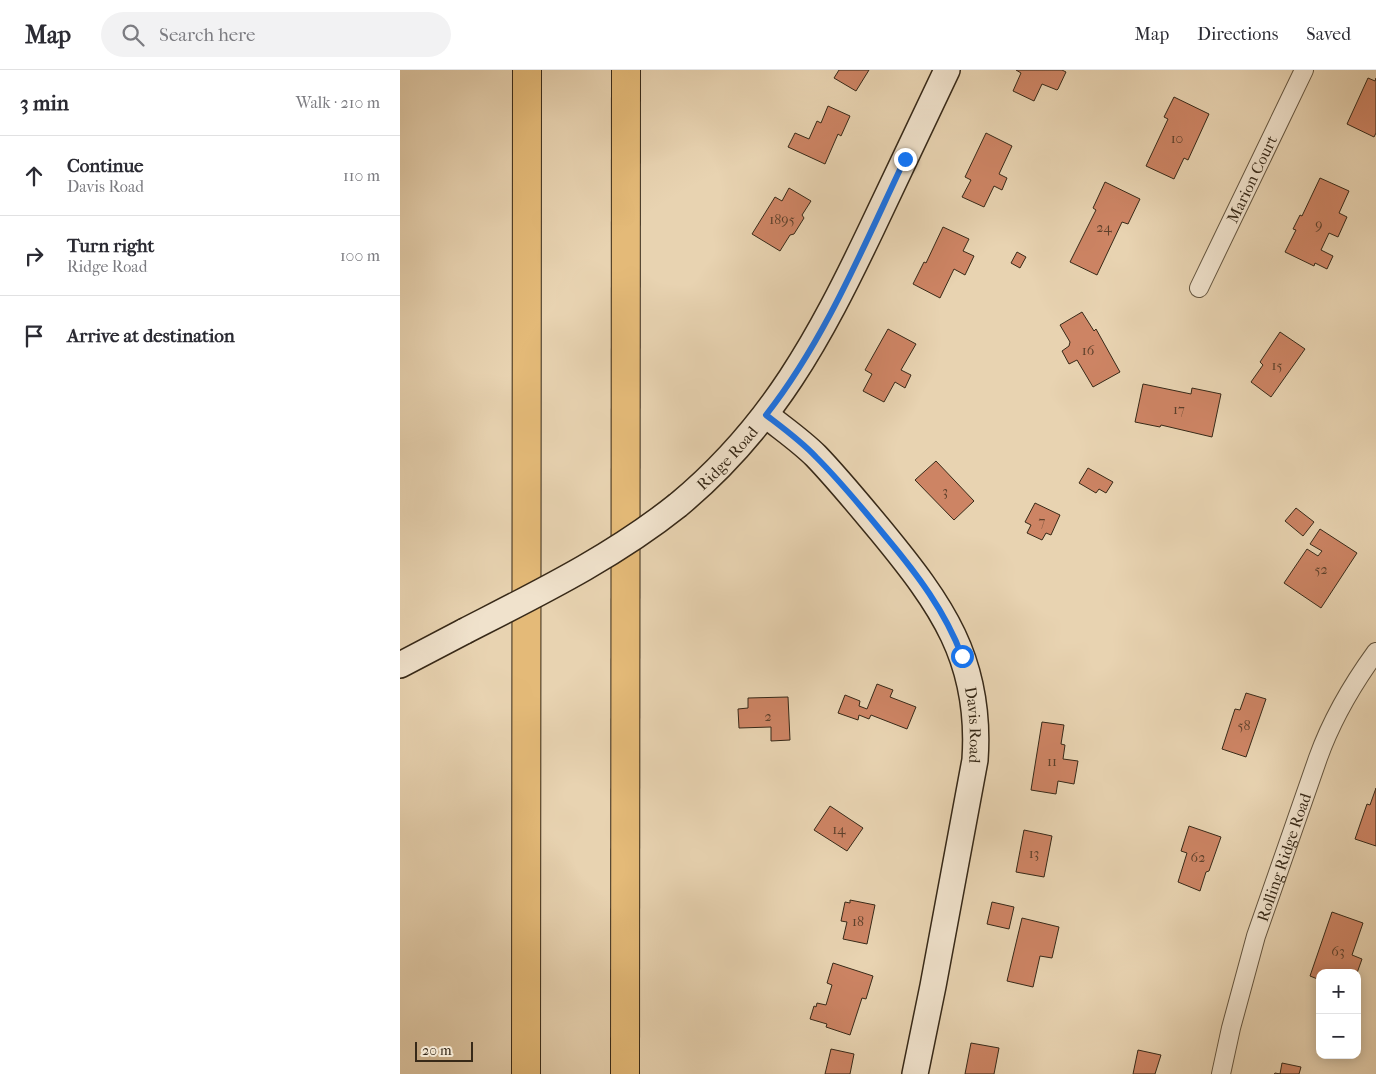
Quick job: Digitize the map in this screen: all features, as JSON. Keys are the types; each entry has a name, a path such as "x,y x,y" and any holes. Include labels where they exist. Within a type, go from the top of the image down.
{"highway":[{"path":"526,1074 527,70"},
{"path":"625,1074 626,70"}],"main road":[{"name":"Ridge Road","path":"400,665 599,560 642,533 678,504 722,464 766,415 804,360 859,256 947,70"},
{"name":"Davis Road","path":"766,415 815,456 866,512 911,567 932,596 947,622 960,649 970,682 975,706 977,734 975,760 915,1074"}],"street":[{"name":"Marion Court","path":"1199,288 1304,70"},
{"name":"Rolling Ridge Road","path":"1221,1074 1231,1028 1256,936 1328,729 1340,705 1376,652"}],"building":[{"path":"839,70 869,70 856,91 834,78"},
{"path":"1016,70 1062,70 1066,72 1057,90 1042,84 1034,101 1013,91 1021,73"},
{"path":"1368,78 1375,81 1376,78 1376,133 1374,137 1347,124"},
{"path":"1174,97 1209,114 1188,160 1184,158 1174,179 1146,166 1168,119 1164,117"},
{"path":"828,106 850,116 841,136 838,134 825,164 788,147 795,133 809,139 817,121 821,123"},
{"path":"986,133 1012,146 999,174 1007,178 1002,190 994,186 984,207 962,197 971,180 965,177"},
{"path":"1320,178 1349,191 1339,213 1347,217 1338,237 1329,233 1321,250 1333,256 1327,269 1315,263 1314,266 1285,252 1296,230 1293,229 1300,215 1302,216"},
{"path":"1105,182 1140,199 1128,224 1122,222 1097,275 1070,262 1096,210 1093,208"},
{"path":"789,188 811,201 802,215 804,218 780,251 752,234 775,197 782,201"},
{"path":"943,227 969,239 963,251 974,256 965,275 954,269 940,298 913,284 924,262 926,263"},
{"path":"1017,252 1026,257 1020,268 1011,263"},
{"path":"1082,312 1094,331 1096,329 1120,372 1093,387 1077,360 1069,364 1062,351 1069,346 1070,342 1060,325"},
{"path":"888,329 916,344 901,370 911,375 905,388 895,382 884,402 863,391 872,374 865,370"},
{"path":"1280,332 1305,349 1271,397 1251,382 1263,365 1260,362"},
{"path":"1143,384 1191,394 1192,388 1221,394 1212,437 1161,425 1160,427 1135,422"},
{"path":"936,461 974,501 954,520 915,480"},
{"path":"1088,468 1113,482 1106,493 1099,489 1096,493 1079,483"},
{"path":"1035,503 1060,515 1051,535 1046,533 1042,540 1027,533 1031,525 1025,522"},
{"path":"1296,508 1314,522 1303,536 1285,521"},
{"path":"1320,529 1357,553 1321,608 1284,583 1307,549 1318,556 1322,551 1310,544"},
{"path":"877,684 893,690 890,697 916,707 907,729 871,715 869,719 859,715 858,720 838,713 845,695 860,701 859,706 867,709"},
{"path":"1246,693 1266,699 1246,757 1222,749 1235,709 1240,710"},
{"path":"788,697 790,740 771,741 771,727 739,728 738,709 748,708 748,698"},
{"path":"1042,722 1064,725 1061,744 1065,745 1063,759 1078,761 1074,784 1058,781 1056,794 1031,790"},
{"path":"1376,788 1376,846 1355,839 1367,804 1370,805"},
{"path":"830,806 863,828 847,851 814,830"},
{"path":"1189,826 1221,837 1200,891 1178,882 1187,853 1181,851"},
{"path":"1024,830 1052,836 1044,877 1016,872"},
{"path":"850,900 875,905 867,944 843,939 847,922 841,921 845,902 850,903"},
{"path":"992,902 1014,907 1009,929 987,924"},
{"path":"1332,912 1363,923 1352,955 1362,959 1358,969 1316,969 1316,978 1310,976"},
{"path":"1022,918 1059,927 1052,958 1040,956 1033,987 1007,981"},
{"path":"833,963 873,976 866,999 862,998 850,1035 826,1027 827,1024 810,1019 814,1006 816,1007 817,1003 826,1005 832,985 827,983"},
{"path":"971,1043 999,1048 994,1074 965,1074"},
{"path":"831,1049 854,1054 850,1074 825,1074"},
{"path":"1138,1050 1161,1055 1155,1074 1133,1074"},
{"path":"1282,1063 1301,1067 1299,1074 1280,1074"}],"route":[{"path":"905,159 859,256 812,347 766,415 815,456 872,519 932,596 947,622 962,656"}]}
